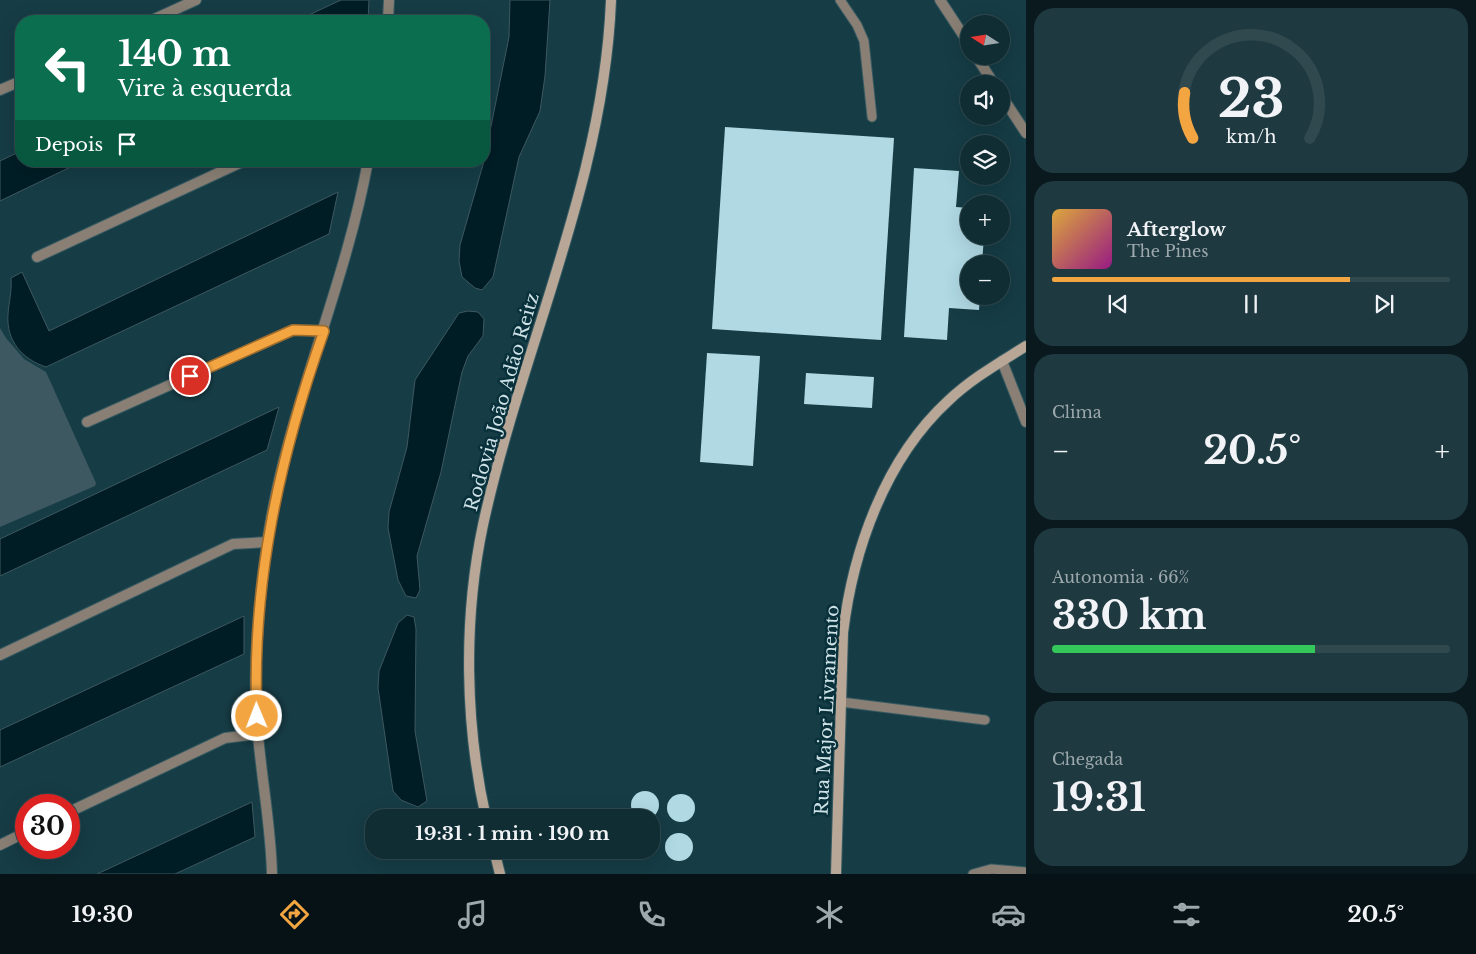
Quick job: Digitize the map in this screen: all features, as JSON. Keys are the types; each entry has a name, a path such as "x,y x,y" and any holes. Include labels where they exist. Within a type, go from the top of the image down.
{"main road":[{"name":"Rodovia João Adão Reitz","path":"485,809 476,752 470,653 478,558 494,479 554,280 587,157 606,59 611,0"},
{"name":"Rua Major Livramento","path":"836,874 846,604 865,538 892,474 904,452 923,427 948,401 976,378 1026,346"},
{"path":"496,859 500,874"}],"street":[{"path":"163,15 196,0"},
{"path":"389,15 390,0"},
{"path":"940,0 960,30"},
{"path":"0,90 15,84"},
{"path":"1010,109 1026,133"},
{"path":"37,257 231,167"},
{"path":"272,874 258,734 257,650 267,542 290,436 324,331 354,224 367,167"},
{"path":"87,422 293,330 324,331"},
{"path":"1002,361 1026,422"},
{"path":"0,655 233,544 267,542"},
{"path":"80,807 225,738 258,734"},
{"path":"0,845 15,838"}],"lane":[{"path":"840,0 857,25 864,41 872,117"},
{"path":"841,702 985,720"},
{"path":"973,874 991,869 1026,872"}],"shaded area":[{"path":"341,0 369,0 368,15 309,15"},
{"path":"510,0 550,0 545,76 540,111 519,157 493,277 482,290 475,288 462,277 459,261 460,245 482,167 490,167 490,131 509,37"},
{"path":"15,154 15,167 71,167 0,201 0,161"},
{"path":"338,192 329,234 46,367 37,364 23,354 13,341 8,324 11,278 22,272 49,331"},
{"path":"468,311 478,312 484,319 483,336 468,356 462,372 441,472 417,556 420,590 416,598 406,596 398,580 388,528 389,512 407,447 415,380 459,313"},
{"path":"0,328 24,359 46,372 96,483 95,486 0,527"},
{"path":"279,407 267,450 0,576 0,539"},
{"path":"407,615 414,617 416,629 415,731 427,801 418,807 401,800 393,791 378,688 379,671 398,623"},
{"path":"244,616 244,654 0,767 0,730"},
{"path":"252,802 255,837 175,874 97,874"}],"building":[{"path":"725,127 894,138 881,340 712,329"},
{"path":"914,168 959,171 956,207 960,207 960,245 983,245 983,255 960,255 960,305 979,305 979,310 949,308 947,340 904,337"},
{"path":"707,353 760,356 753,466 700,462"},
{"path":"806,373 874,377 872,408 804,404"},
{"path":"640,792 650,792 658,800 658,809 632,809 632,800"},
{"path":"681,794 691,798 695,808 691,818 681,822 671,818 667,808 671,798"},
{"path":"679,833 689,837 693,847 689,857 679,861 669,857 665,847 669,837"}],"route":[{"path":"190,376 293,330 324,331 305,384 290,436 267,542 257,650 257,716"}]}
